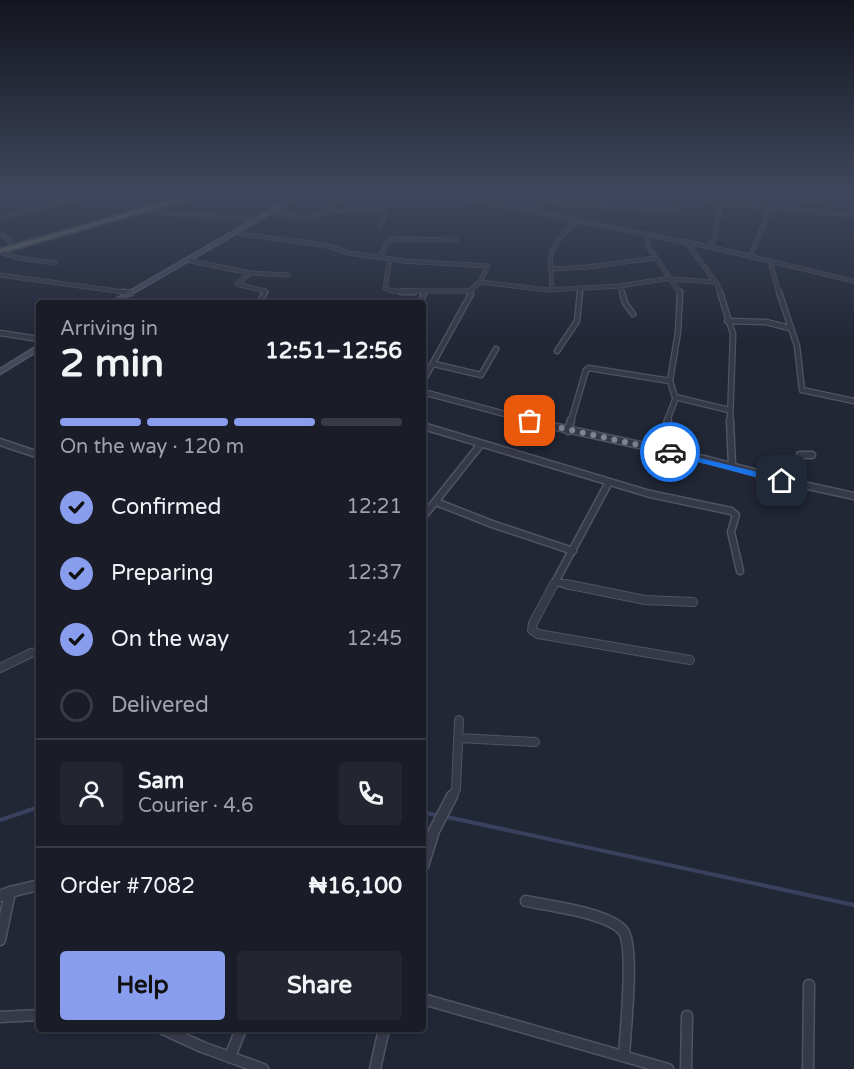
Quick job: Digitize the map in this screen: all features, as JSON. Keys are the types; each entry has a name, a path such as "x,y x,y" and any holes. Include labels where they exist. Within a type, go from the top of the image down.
{"highway":[{"path":"0,251 27,243"}],"main road":[{"path":"122,300 219,243"},
{"path":"118,300 224,243"},
{"path":"0,370 36,347"}],"street":[{"path":"12,243 16,246"},
{"path":"315,243 324,244 343,252 381,258 489,267 480,282"},
{"path":"381,258 386,243"},
{"path":"552,290 548,259 551,250 557,243"},
{"path":"647,243 655,258 679,290 680,310 670,381 676,397 665,428 663,451"},
{"path":"687,243 716,282 724,301 727,321 734,336 729,410 732,466"},
{"path":"690,243 854,280"},
{"path":"710,247 712,243"},
{"path":"750,257 756,243"},
{"path":"0,251 18,258 55,263"},
{"path":"551,269 588,267 655,258"},
{"path":"390,259 384,283 387,290 399,292 454,288 470,291"},
{"path":"191,261 250,273 288,275"},
{"path":"773,262 771,265 779,294 790,316 790,328 797,350 802,390 854,401"},
{"path":"250,273 237,284 265,291 260,300"},
{"path":"0,275 135,291"},
{"path":"426,376 471,294 470,291 475,284 480,282 526,289 578,290 671,278 716,282"},
{"path":"620,286 628,309 633,314"},
{"path":"422,300 425,290"},
{"path":"557,351 578,321 578,290"},
{"path":"727,321 766,322 790,328"},
{"path":"0,333 36,344"},
{"path":"434,364 480,375 496,349"},
{"path":"568,431 586,370 589,368 670,381"},
{"path":"426,393 568,431 732,466 798,485 854,496"},
{"path":"676,397 729,410"},
{"path":"426,429 609,482 734,513 736,515 731,532 740,571"},
{"path":"0,442 36,454"},
{"path":"426,514 481,444"},
{"path":"798,485 800,455 812,455"},
{"path":"609,482 533,623 534,632 690,660"},
{"path":"436,502 492,524 573,551"},
{"path":"556,582 645,600 693,602"},
{"path":"0,668 36,652"},
{"path":"426,856 434,831 456,789 459,720"},
{"path":"459,738 535,742"},
{"path":"0,896 36,886"},
{"path":"0,940 10,892"},
{"path":"526,901 592,915 610,922 624,932 629,953 624,1056"},
{"path":"808,985 808,1069"},
{"path":"426,1000 668,1069"},
{"path":"0,1017 36,1015"},
{"path":"686,1069 687,1016"},
{"path":"170,1032 230,1058 263,1069"},
{"path":"230,1058 240,1032"},
{"path":"375,1069 383,1032"}],"waterway":[{"path":"0,820 36,808"},
{"path":"426,813 435,815"},
{"path":"447,817 854,905"}],"way so far":[{"path":"530,421 670,452"}],"route":[{"path":"670,452 732,466 782,481"}]}
